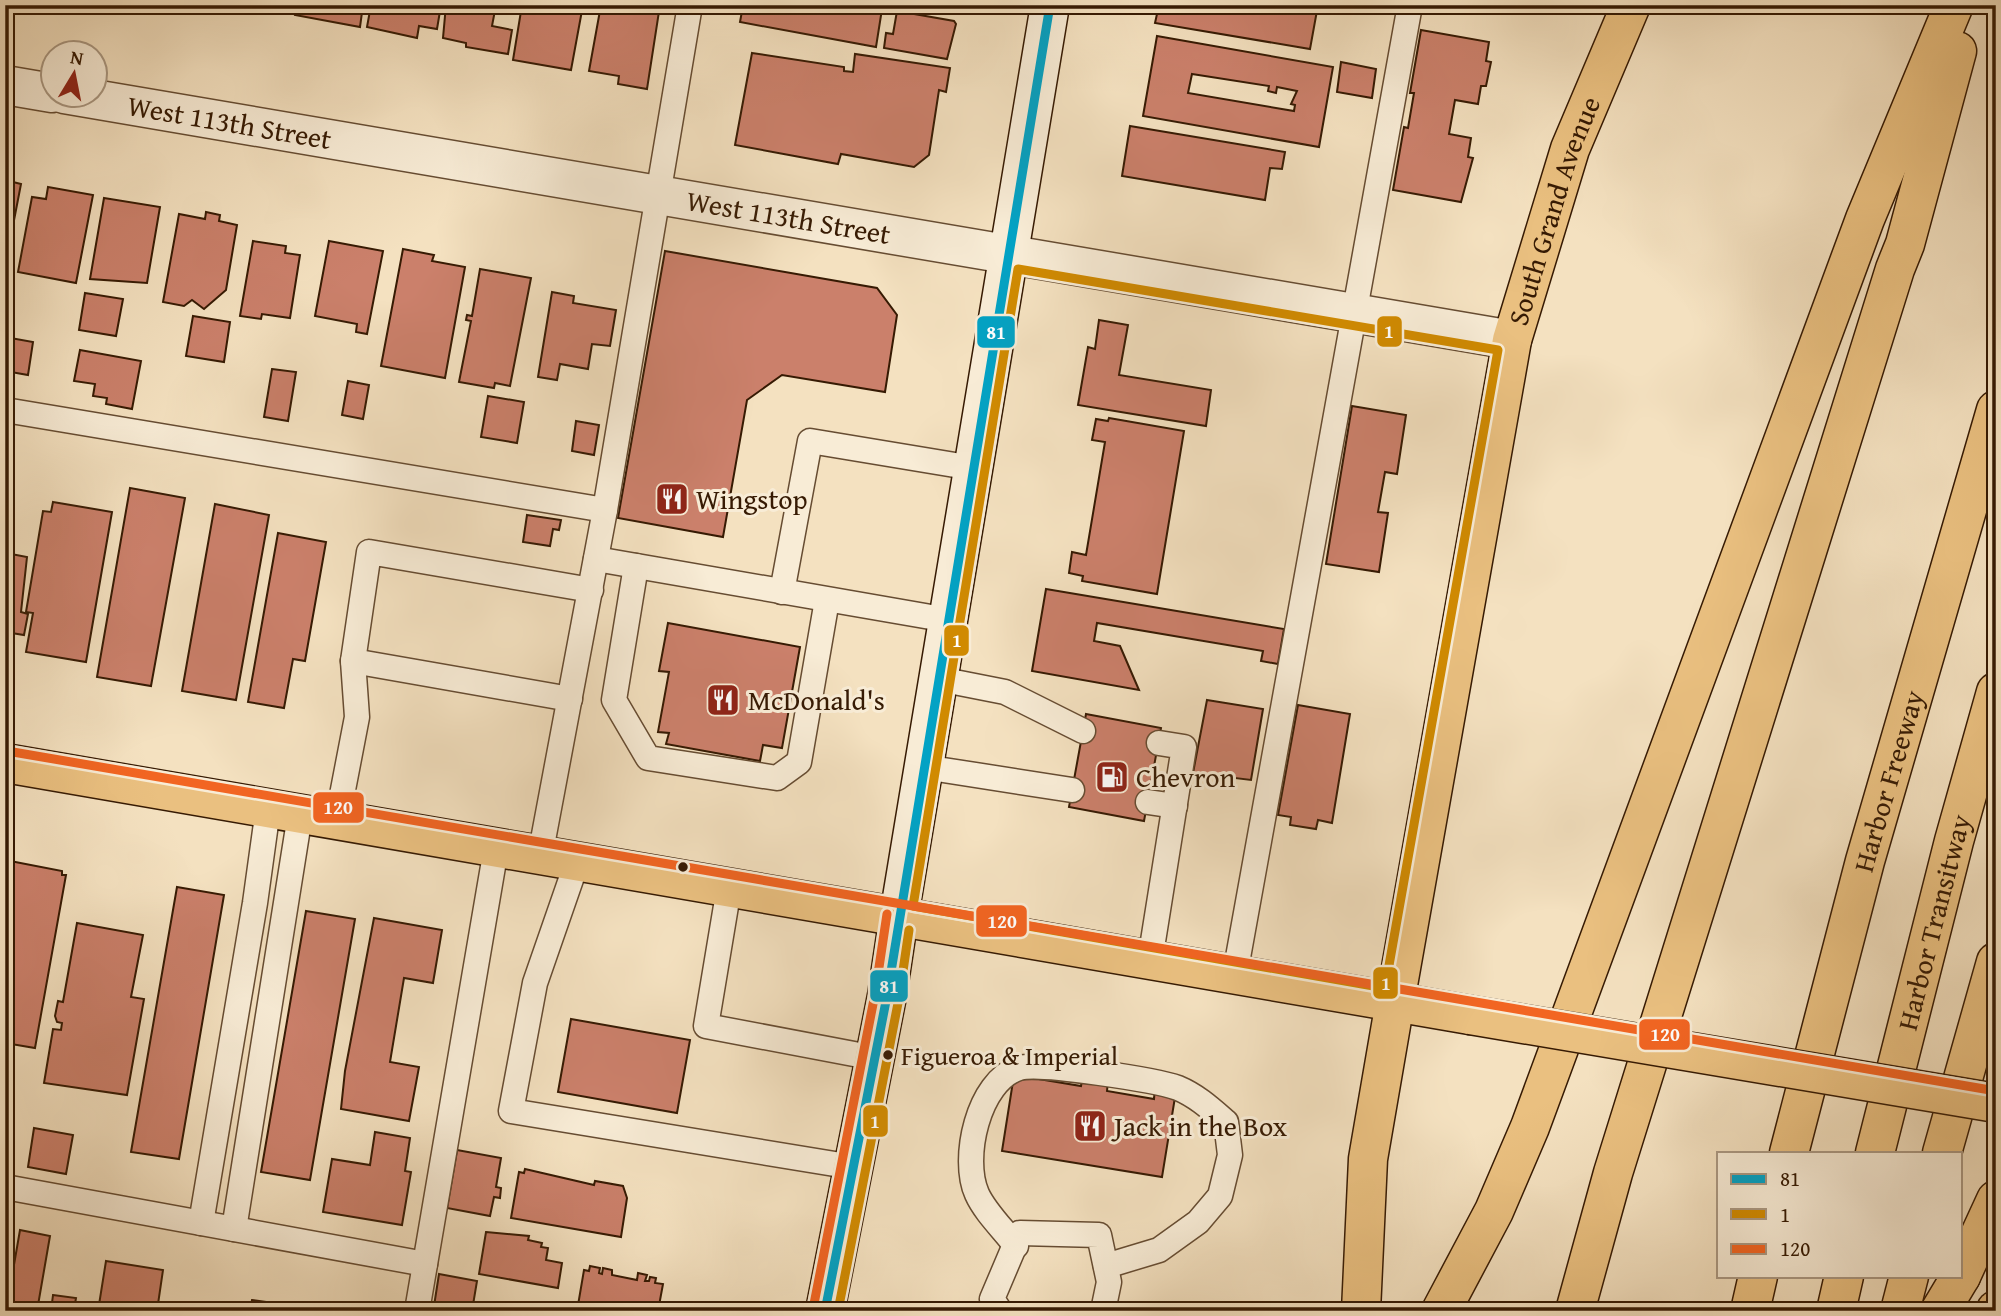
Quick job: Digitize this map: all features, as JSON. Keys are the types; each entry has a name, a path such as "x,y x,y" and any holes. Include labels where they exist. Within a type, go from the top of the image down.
{"main road":[{"name":"South Grand Avenue","path":"1362,1311 1368,1159 1512,340 1570,149 1630,5"},
{"path":"1441,1311 1494,1211 1530,1126 1864,219 1954,5"},
{"path":"1575,1311 1629,1120 1886,295 1905,244 1969,5"},
{"name":"Harbor Freeway","path":"1789,1152 1865,862 1996,410"},
{"name":"Harbor Transitway","path":"1875,1152 1954,841 1996,692"},
{"path":"5,764 1996,1103"},
{"path":"825,1311 875,1058 899,916"},
{"path":"1942,1152 1996,962"},
{"path":"1962,1274 1996,1200"},
{"path":"1750,1311 1758,1278"},
{"path":"1836,1311 1844,1278"},
{"path":"1900,1311 1908,1278"},
{"path":"1940,1311 1960,1278"}],"street":[{"path":"899,916 1050,5"},
{"path":"5,85 38,91"},
{"name":"West 113th Street","path":"108,101 1512,340"}],"lane":[{"path":"540,856 591,590 690,5"},
{"path":"1235,974 1410,5"},
{"path":"5,410 605,510"},
{"path":"782,592 810,441 974,468"},
{"path":"201,1223 255,903 357,717 353,661 369,552 591,590"},
{"path":"596,559 948,620"},
{"path":"636,566 614,699 648,758 777,778 799,762 827,600"},
{"path":"353,661 570,699"},
{"path":"939,679 1005,692 1083,731"},
{"path":"1150,960 1184,747 1158,743"},
{"path":"924,767 1072,790"},
{"path":"1148,802 1175,806"},
{"path":"234,1229 301,815"},
{"path":"417,1311 496,849"},
{"path":"578,862 535,983 511,1111 853,1167"},
{"path":"729,888 705,1026 875,1058"},
{"path":"1016,1246 977,1194 970,1160 974,1128 989,1091 1018,1068 1063,1067 1176,1087 1200,1099 1226,1122 1230,1155 1220,1196 1198,1222 1159,1250 1106,1266"},
{"path":"5,1187 425,1264"},
{"path":"1000,1311 992,1299 1020,1233 1099,1235 1109,1282 1103,1311"}],"building":[{"path":"253,5 284,5 283,10"},
{"path":"297,5 363,5 360,27 295,15"},
{"path":"371,5 441,5 437,29 419,26 417,38 367,27"},
{"path":"446,5 496,5 492,26 512,30 508,54 466,47 466,43 443,38"},
{"path":"522,5 583,5 571,70 513,60"},
{"path":"601,5 660,5 647,89 618,84 619,76 589,71"},
{"path":"751,5 860,5 882,9 876,47 740,22 742,11 750,12"},
{"path":"1159,5 1318,5 1310,49 1155,23"},
{"path":"897,11 954,21 956,24 947,59 884,48 886,33 893,34"},
{"path":"1421,30 1489,42 1486,61 1491,62 1486,86 1481,86 1478,104 1455,100 1449,134 1471,138 1468,157 1473,158 1461,202 1393,190 1404,127 1408,128 1414,93 1410,93"},
{"path":"1157,36 1333,67 1319,147 1143,116","holes":["1192,74 1269,86 1268,91 1276,93 1277,87 1297,91 1291,104 1295,105 1294,111 1188,93"]},
{"path":"752,53 844,67 844,71 853,72 855,54 950,68 946,92 939,90 929,155 914,167 841,154 838,164 735,145"},
{"path":"1341,62 1376,69 1372,98 1337,92"},
{"path":"1130,126 1285,152 1282,169 1270,168 1265,200 1122,176"},
{"path":"5,180 21,184 5,267"},
{"path":"48,187 93,195 76,283 18,272 32,197 46,199"},
{"path":"104,198 160,207 147,283 90,279"},
{"path":"206,212 220,215 219,221 237,225 226,290 204,309 192,300 184,306 163,302 179,214 205,219"},
{"path":"253,241 286,246 285,253 300,255 290,318 262,314 261,319 240,316"},
{"path":"329,241 383,251 367,334 356,332 357,324 315,316"},
{"path":"403,249 434,255 432,261 465,267 445,378 381,366"},
{"path":"665,251 877,288 897,315 885,392 782,375 747,400 723,537 618,518"},
{"path":"480,269 531,278 510,386 495,383 494,388 459,382 471,321 466,320 467,315 472,316"},
{"path":"552,292 574,296 573,303 616,310 610,346 592,344 588,369 560,364 557,380 538,377"},
{"path":"85,293 123,299 116,336 79,330"},
{"path":"193,316 230,322 224,362 186,356"},
{"path":"1099,320 1128,325 1119,375 1211,390 1206,426 1078,405 1088,347 1095,349"},
{"path":"5,337 33,342 28,375 5,371"},
{"path":"80,350 141,361 132,409 106,404 107,398 93,396 95,384 74,381"},
{"path":"272,369 296,372 288,421 264,417"},
{"path":"348,381 369,385 363,419 342,415"},
{"path":"488,396 524,402 517,443 481,437"},
{"path":"1352,406 1406,415 1397,474 1385,472 1378,512 1388,513 1379,572 1326,564"},
{"path":"1109,418 1184,431 1157,594 1082,581 1083,576 1069,573 1072,552 1086,555 1105,442 1092,440 1096,419 1108,421"},
{"path":"576,421 599,425 594,455 572,451"},
{"path":"130,488 185,498 151,686 97,677"},
{"path":"53,502 112,512 86,662 26,652 33,613 26,612 43,511 51,512"},
{"path":"215,504 269,515 236,700 182,691"},
{"path":"527,515 561,520 559,530 553,529 550,546 523,542"},
{"path":"278,533 326,542 305,661 293,659 284,708 248,702"},
{"path":"6,553 27,557 21,612 28,614 24,635 5,632"},
{"path":"1046,589 1284,629 1278,664 1261,661 1263,651 1097,623 1094,641 1120,646 1139,690 1032,671"},
{"path":"668,623 800,647 782,748 763,745 760,761 666,744 669,733 658,732 669,672 659,671"},
{"path":"1207,700 1263,709 1251,780 1193,773"},
{"path":"1298,705 1350,714 1332,823 1318,820 1316,829 1290,825 1291,817 1278,815"},
{"path":"1086,714 1161,728 1144,821 1069,807"},
{"path":"5,860 62,871 62,875 66,875 35,1048 5,1043"},
{"path":"177,887 224,895 179,1159 131,1152"},
{"path":"306,911 355,919 310,1180 261,1172"},
{"path":"374,918 442,930 433,983 404,978 390,1062 419,1067 409,1121 341,1109 345,1071"},
{"path":"77,923 143,935 131,997 144,999 127,1095 44,1083 53,1029 61,1030 62,1023 57,1022 55,1016 58,1001 63,1002"},
{"path":"571,1019 690,1040 677,1113 558,1092"},
{"path":"1014,1075 1081,1086 1083,1076 1108,1081 1107,1091 1154,1099 1155,1087 1176,1091 1162,1177 1002,1151"},
{"path":"34,1128 73,1135 66,1174 28,1167"},
{"path":"375,1132 410,1138 405,1171 411,1172 402,1225 323,1212 332,1159 370,1165"},
{"path":"457,1150 501,1158 496,1187 501,1188 500,1198 494,1197 490,1216 447,1208"},
{"path":"525,1169 594,1185 595,1181 623,1186 627,1198 621,1237 511,1218 519,1172 524,1173"},
{"path":"20,1230 50,1236 37,1311 6,1311"},
{"path":"486,1232 529,1236 528,1240 542,1243 541,1247 548,1248 546,1260 562,1263 558,1288 479,1274"},
{"path":"106,1261 163,1270 157,1311 98,1311"},
{"path":"590,1266 600,1268 599,1273 602,1274 603,1268 612,1270 612,1275 637,1280 638,1273 647,1275 645,1281 649,1281 650,1277 656,1278 655,1283 663,1284 658,1311 577,1311 584,1270 589,1271"},
{"path":"439,1274 477,1281 472,1311 434,1306"},
{"path":"53,1295 76,1298 74,1310 78,1311 51,1311"},
{"path":"252,1300 267,1302 265,1311 250,1311"}],"transit line":[{"name":"81","path":"825,1311 887,996 1050,5"},
{"name":"1","path":"1018,269 1498,350 1385,988 913,906 1018,269"},
{"name":"120","path":"7,751 1996,1091"},
{"name":"120","path":"813,1309 875,994 887,914"},
{"name":"1","path":"838,1311 899,998 909,930"}],"place":[{"name":"Wingstop","path":"672,499"},
{"name":"McDonald's","path":"723,700"},
{"name":"Chevron","path":"1112,777"},
{"name":"Figueroa & Imperial","path":"888,1055"},
{"name":"Jack in the Box","path":"1090,1126"}]}
